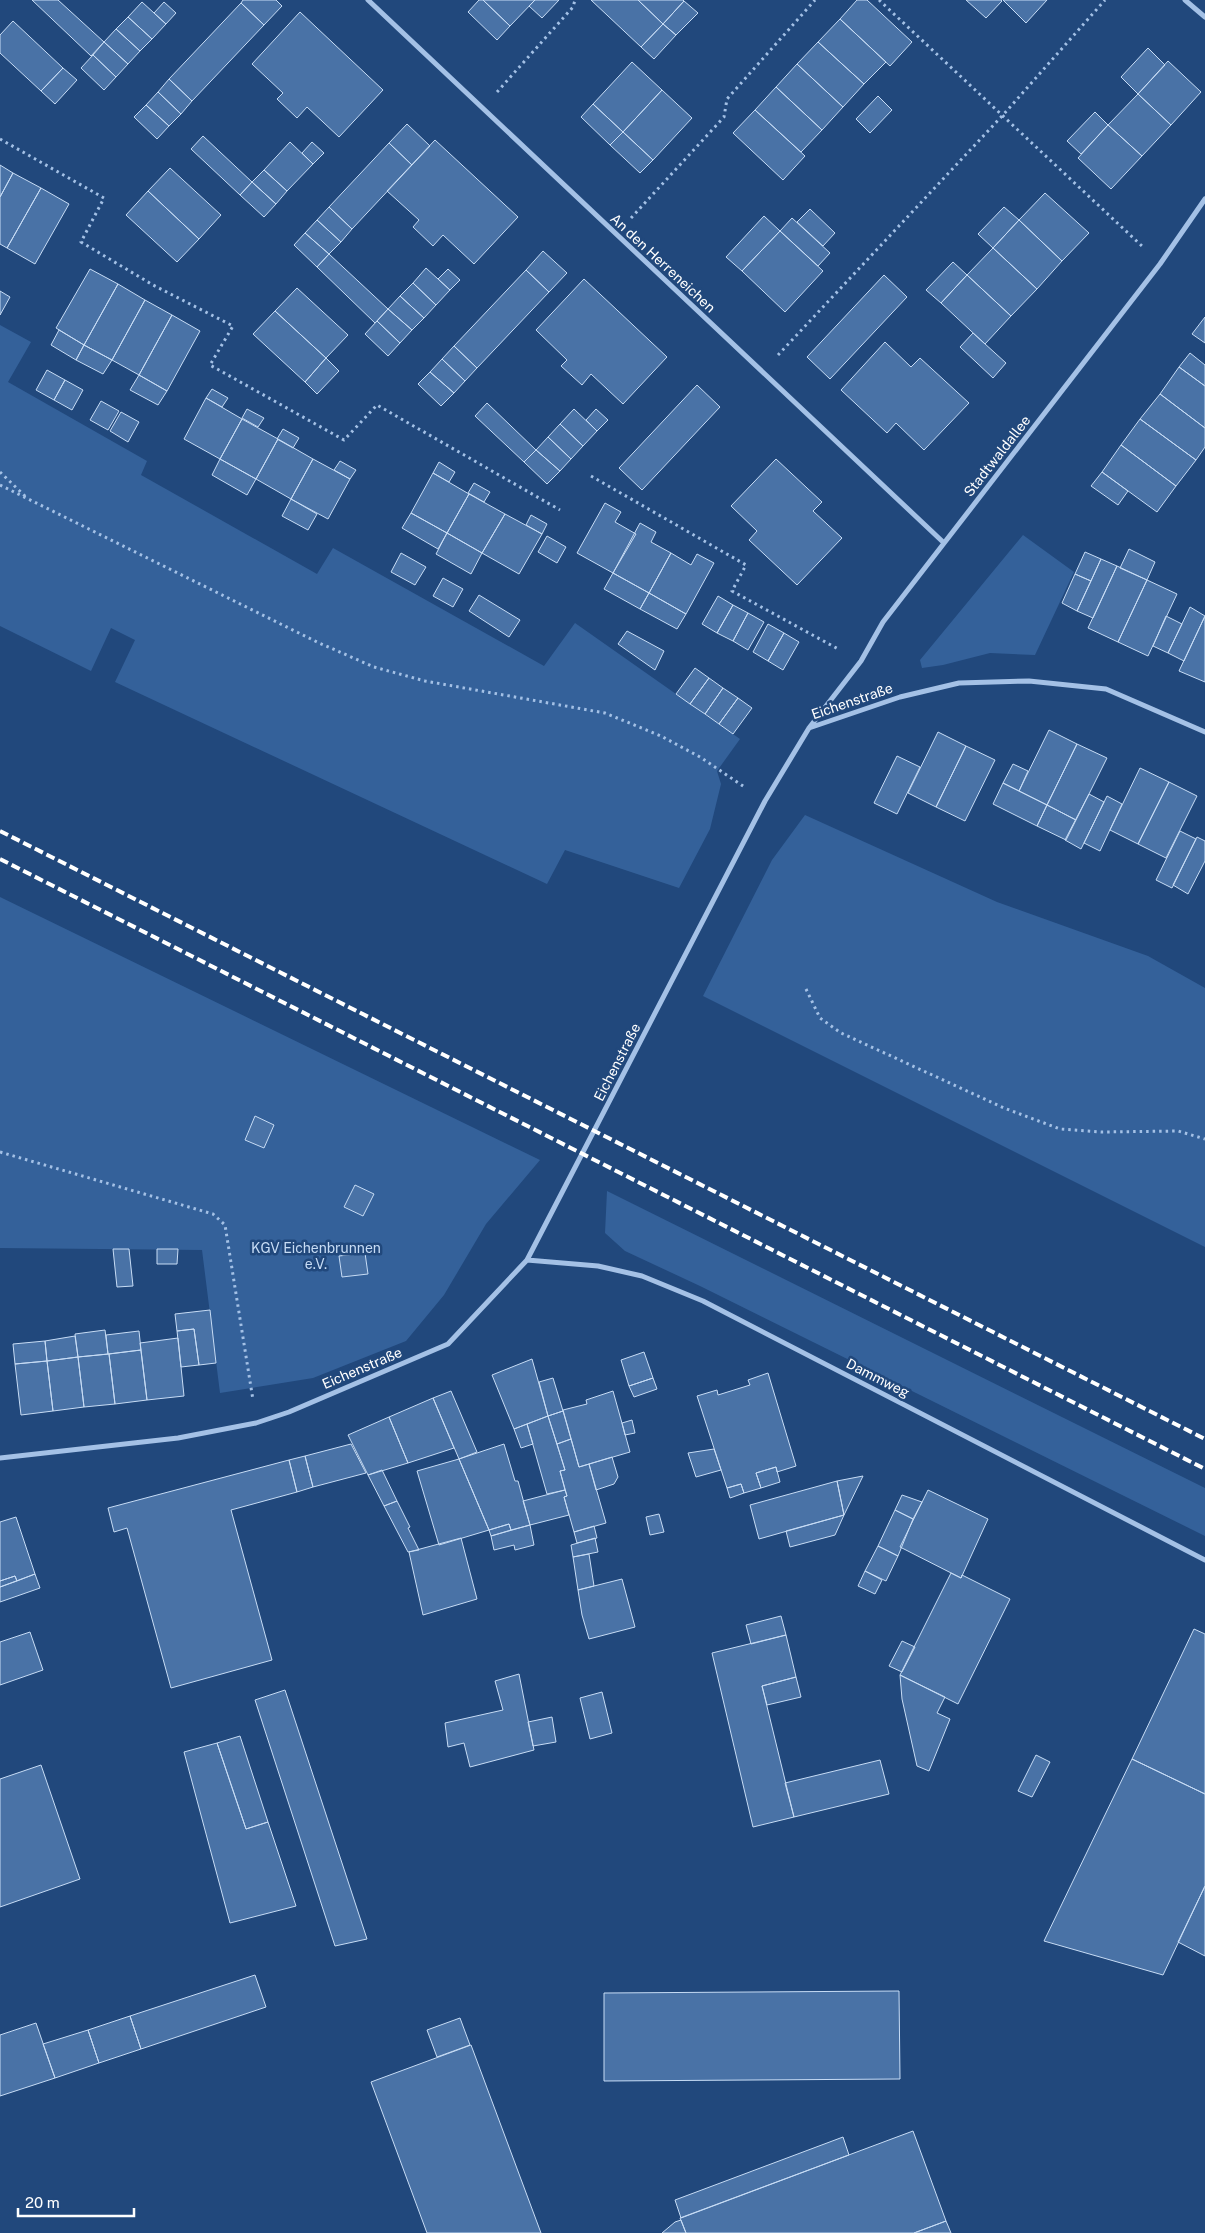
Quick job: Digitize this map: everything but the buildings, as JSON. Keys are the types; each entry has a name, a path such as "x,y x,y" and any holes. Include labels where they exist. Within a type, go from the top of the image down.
{"street":[{"name":"An den Herreneichen","path":"368,0 944,542"},
{"path":"1184,0 1205,16"},
{"name":"Stadtwaldallee","path":"809,728 861,661 883,622 1160,264 1205,199"},
{"name":"Eichenstraße","path":"0,1458 178,1438 256,1423 289,1412 448,1344 527,1260 765,801 809,728 900,697 959,683 1029,681 1106,689 1205,732"},
{"name":"Dammweg","path":"527,1260 598,1266 642,1276 703,1301 1205,1560"}],"path":[{"path":"482,109 573,8 575,0"},
{"path":"616,235 724,118 727,99 815,0"},
{"path":"879,0 1160,264"},
{"path":"762,372 1003,115 1105,0"},
{"path":"0,140 104,198 81,242 153,285 233,326 210,365 344,440 377,406 560,510"},
{"path":"0,472 29,500"},
{"path":"591,476 746,565 732,591 861,661"},
{"path":"0,485 317,642 374,667 425,681 605,713 661,736 692,753 765,801"},
{"path":"806,989 820,1018 841,1033 913,1068 1013,1112 1060,1129 1101,1132 1178,1131 1205,1139"},
{"path":"0,1152 213,1214 224,1225 256,1423"}],"green space":[{"path":"0,325 31,342 8,382 147,461 141,475 317,574 333,548 544,666 575,623 740,739 717,771 721,784 710,829 679,888 565,850 547,884 115,682 135,640 111,628 91,671 0,626"},
{"path":"1023,535 1074,572 1035,655 990,653 943,665 922,668 920,660"},
{"path":"805,815 997,902 1148,956 1205,988 1205,1247 703,996 772,860"},
{"name":"KGV Eichenbrunnen e.V.","path":"0,897 540,1160 486,1224 444,1295 406,1341 313,1378 220,1393 202,1250 0,1248"},
{"path":"607,1191 1205,1488 1205,1536 700,1286 625,1251 605,1233"}],"railway":[{"path":"0,831 1205,1439"},
{"path":"0,859 1205,1469"}]}
